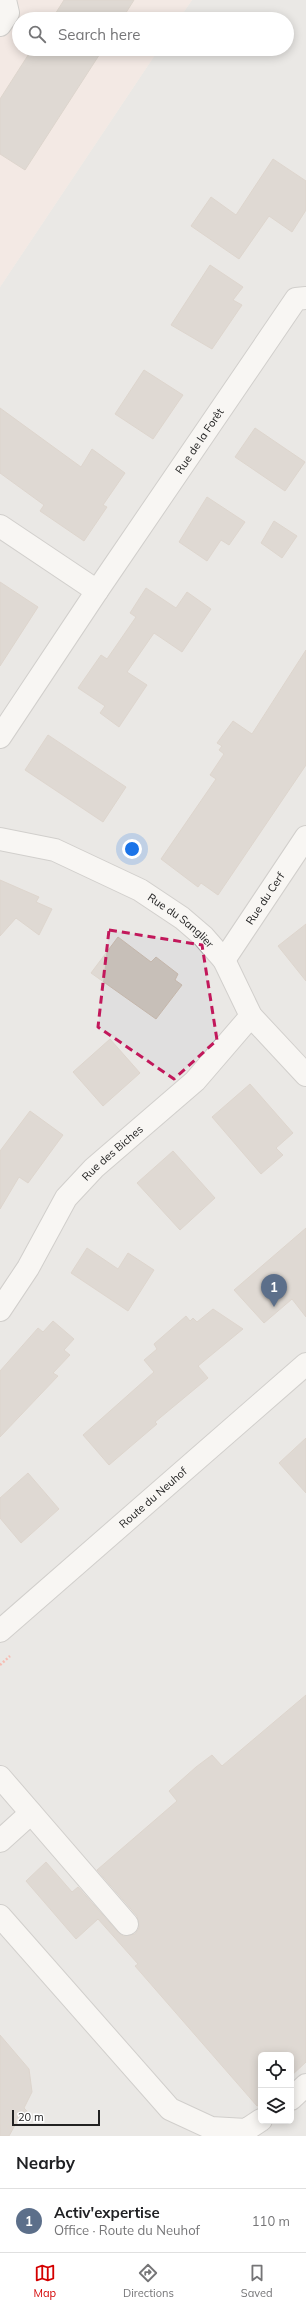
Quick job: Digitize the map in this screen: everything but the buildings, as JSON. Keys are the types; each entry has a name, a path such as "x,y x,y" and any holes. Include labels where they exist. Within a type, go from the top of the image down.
{"street":[{"path":"0,25 8,13 5,0"},
{"name":"Rue de la Forêt","path":"0,737 97,591 296,299 306,298"},
{"path":"0,526 97,591"},
{"name":"Rue du Cerf","path":"224,960 306,836"},
{"name":"Rue du Sanglier","path":"0,839 55,850 140,890 182,918 203,936 224,960 251,1016 306,1075"},
{"name":"Rue des Biches","path":"0,1310 28,1268 66,1198 94,1168 195,1081 251,1016"},
{"name":"Route du Neuhof","path":"0,1631 306,1364"},
{"path":"0,1777 127,1924"},
{"path":"0,1842 31,1813"},
{"path":"0,1916 170,2110 211,2128 246,2130 258,2122"},
{"path":"294,2096 306,2085"}],"highlighted area":[{"path":"109,930 202,945 217,1040 174,1079 98,1027"}],"shaded area":[{"path":"0,0 192,0 184,12 12,12 12,56 154,56 0,287"},
{"path":"192,0 306,0 306,2136 0,2136 0,287 154,56 294,56 294,12 184,12"}],"place":[{"name":"Activ'expertise","path":"274,1307"}]}
